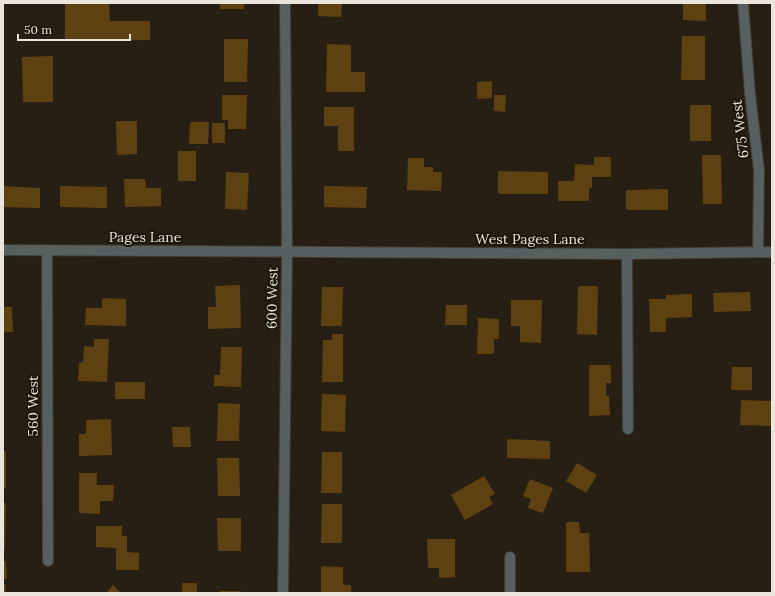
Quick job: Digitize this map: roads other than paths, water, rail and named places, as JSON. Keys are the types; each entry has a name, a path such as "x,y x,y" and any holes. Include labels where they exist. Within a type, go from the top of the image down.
{"street":[{"name":"600 West","path":"283,593 287,252 286,3"},
{"name":"675 West","path":"743,3 750,94 759,170 758,252"},
{"name":"Pages Lane","path":"3,250 287,252"},
{"name":"560 West","path":"47,250 48,561"},
{"name":"West Pages Lane","path":"287,252 627,254 772,252"},
{"path":"627,254 628,429"},
{"path":"510,557 510,593"}]}
